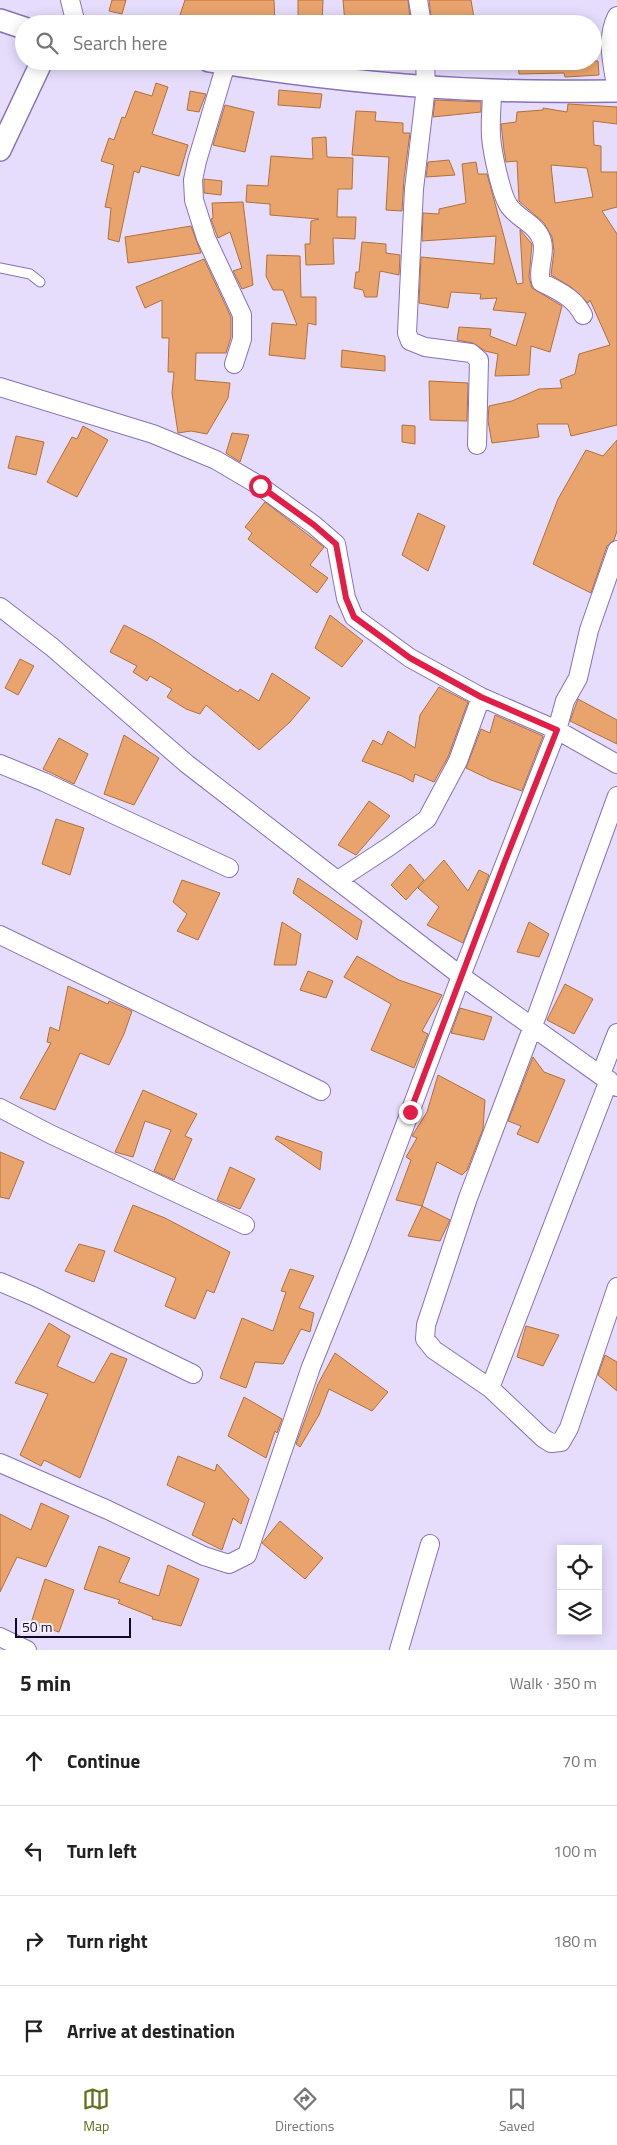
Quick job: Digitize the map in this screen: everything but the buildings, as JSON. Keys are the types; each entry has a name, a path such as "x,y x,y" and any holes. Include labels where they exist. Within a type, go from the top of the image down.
{"street":[{"path":"70,0 74,15"},
{"path":"418,0 420,15"},
{"path":"270,70 426,86 492,90 617,91 610,51 613,24 617,16"},
{"path":"0,20 15,25"},
{"path":"0,150 38,70"},
{"path":"215,70 193,190 194,200 206,238 242,315 242,340 234,364"},
{"path":"425,70 426,86 414,189 407,333 410,341 425,347 471,353 479,360 477,444"},
{"path":"492,90 491,137 507,203 515,214 535,227 540,235 543,244 540,282 569,297 578,305 583,315"},
{"path":"0,387 153,434 216,460 260,486 314,525 336,544 346,598 354,617 410,658 481,697 557,730 617,764"},
{"path":"0,1463 108,1510 204,1556 228,1564 247,1555 311,1367 557,730 565,701 578,678 591,622 617,550"},
{"path":"0,607 52,647 187,764 461,976 609,1080"},
{"path":"338,880 427,819 458,761 481,697"},
{"path":"0,764 53,786 229,868"},
{"path":"617,796 468,1198 426,1325 425,1339 434,1350 490,1388 543,1438 551,1443 561,1442 569,1428 617,1287"},
{"path":"0,936 321,1091"},
{"path":"490,1388 609,1080 617,1033"},
{"path":"0,1108 50,1134 245,1226"},
{"path":"0,1282 33,1296 192,1374"},
{"path":"399,1650 430,1544"},
{"path":"0,1638 27,1650"}],"lane":[{"path":"0,268 30,274 40,282"}],"route":[{"path":"260,486 314,525 336,544 346,598 354,617 410,658 481,697 557,730 410,1112"}]}
